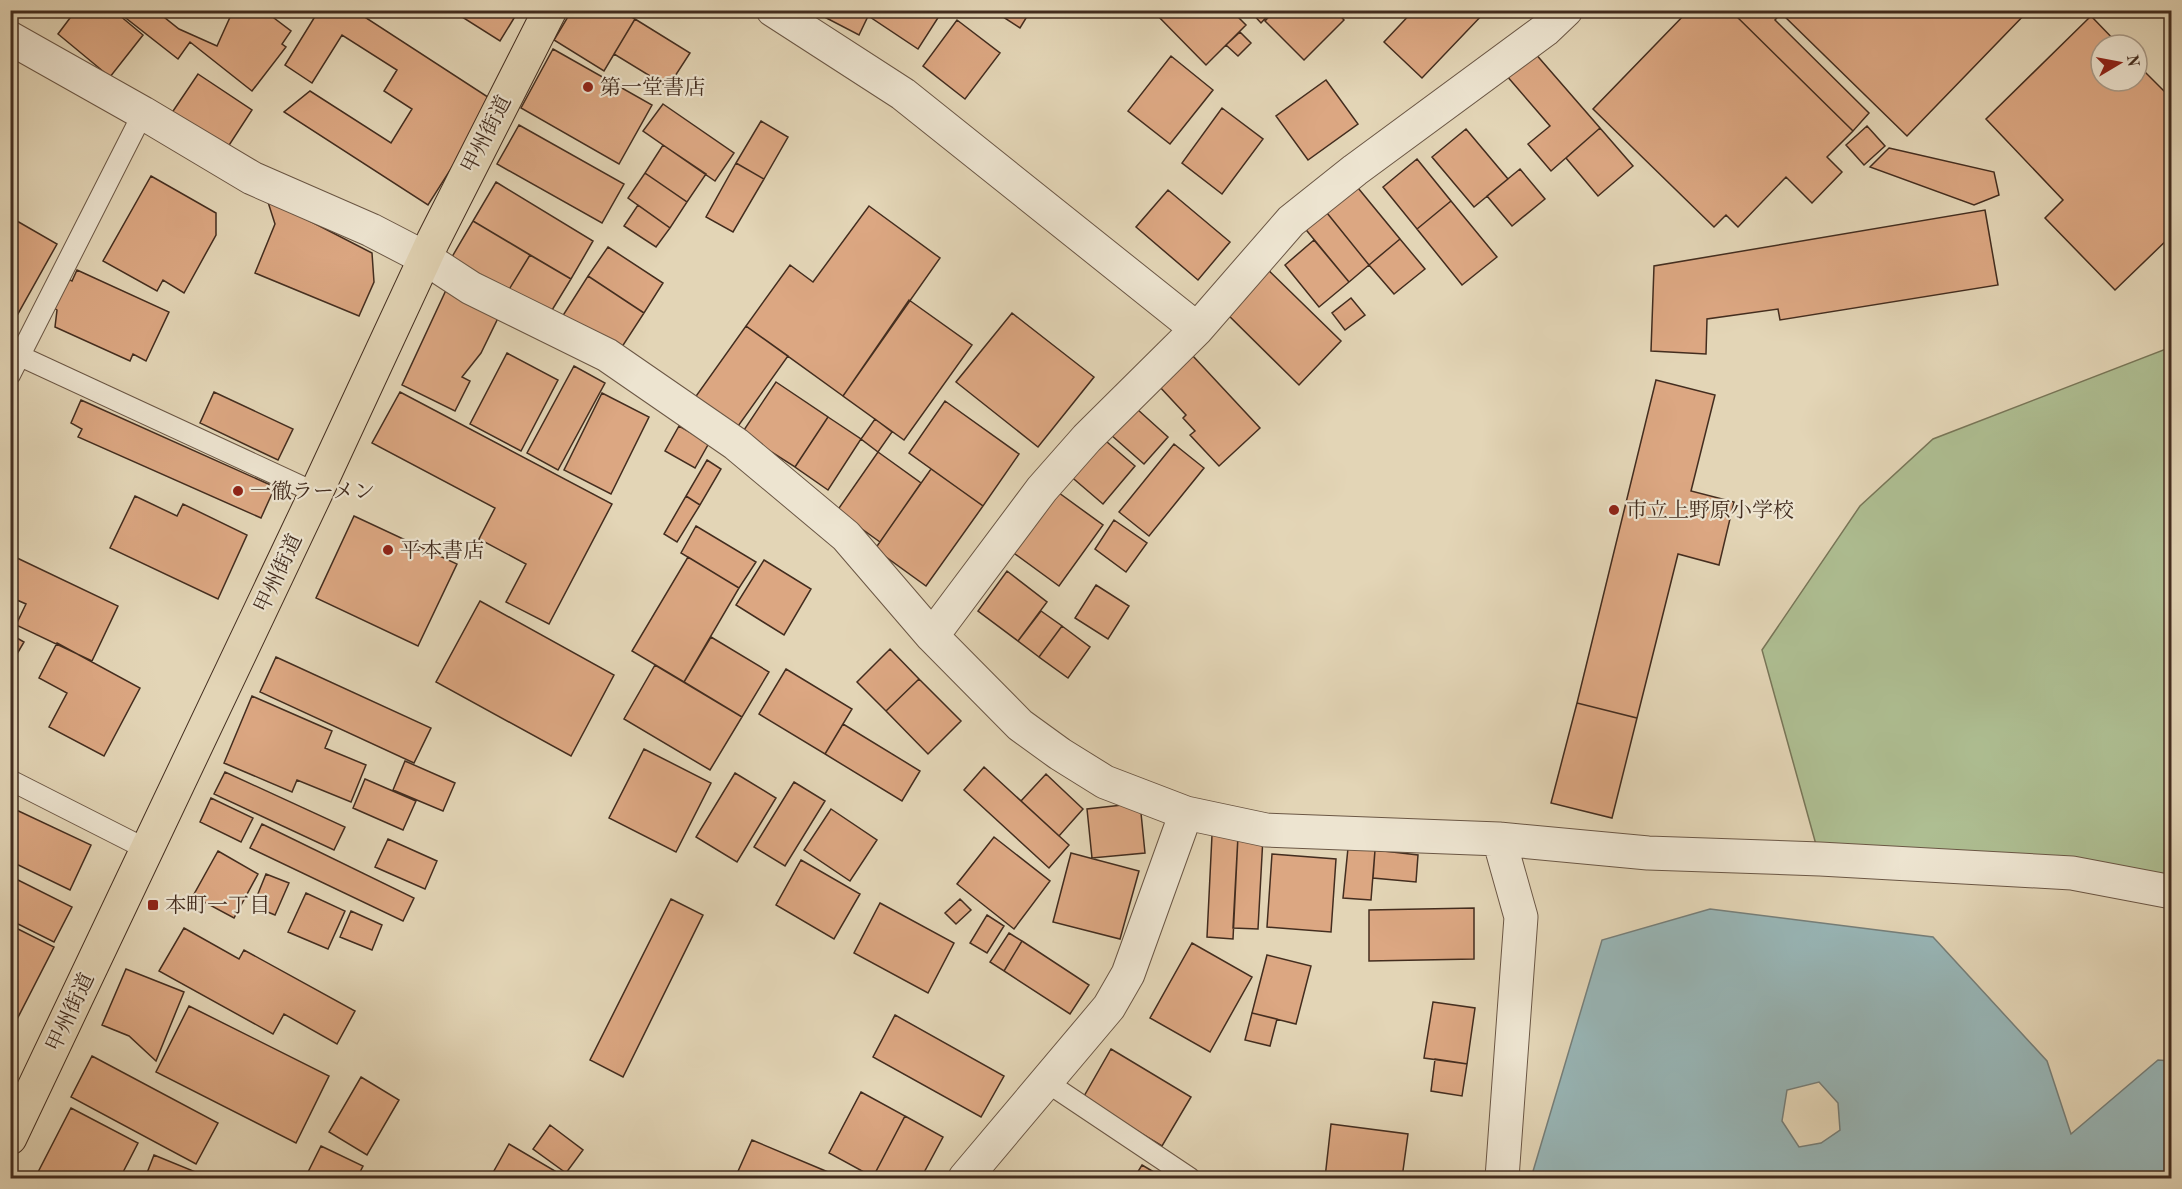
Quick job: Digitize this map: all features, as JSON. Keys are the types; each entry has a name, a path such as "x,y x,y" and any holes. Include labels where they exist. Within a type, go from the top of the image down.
{"highway":[{"name":"甲州街道","path":"10,1138 148,850 425,258 550,10"}],"street":[{"path":"773,10 903,94 1197,329"},
{"path":"932,636 1042,489 1087,438 1197,329 1291,221 1355,170 1545,30 1566,10"},
{"path":"10,38 252,178 371,231 425,258 471,288 607,355 736,444 846,536 932,636 1020,725 1060,754 1105,782 1186,813 1266,830 1499,839 1648,854 1820,859 2072,873 2172,892"},
{"path":"965,1179 1109,1007 1128,974 1186,813"},
{"path":"1499,839 1521,917 1502,1179"}],"lane":[{"path":"10,375 143,113"},
{"path":"20,356 316,493"},
{"path":"10,780 148,850"},
{"path":"1046,1081 1190,1179"}],"green space":[{"path":"2171,347 2171,892 1820,859 1762,650 1860,506 1933,439"}],"water":[{"path":"1710,909 1933,937 2047,1061 2071,1134 2158,1060 2171,1061 2171,1178 1531,1178 1602,940","holes":["1819,1082 1838,1103 1840,1130 1821,1143 1799,1147 1782,1121 1787,1090"]}],"building":[{"path":"76,10 113,10 143,35 110,77 58,34"},
{"path":"125,10 161,10 159,13 179,29 217,46 231,15 225,10 271,10 270,15 291,31 282,44 286,47 252,91 190,42 178,59 122,15"},
{"path":"319,10 354,10 494,101 428,205 284,112 310,91 391,143 412,109 384,91 397,70 342,35 312,83 285,65"},
{"path":"451,10 519,10 500,41"},
{"path":"572,10 620,10 635,19 604,71 554,40"},
{"path":"811,10 871,10 859,35"},
{"path":"874,10 943,10 918,49 870,17"},
{"path":"1003,10 1031,10 1020,28 1000,15"},
{"path":"1152,10 1231,10 1246,25 1206,65"},
{"path":"1249,10 1273,10 1261,23"},
{"path":"1275,10 1335,10 1344,20 1304,60 1265,21"},
{"path":"1414,10 1486,11 1422,78 1384,42"},
{"path":"1689,10 1730,10 1853,131 1827,157 1842,172 1812,203 1786,177 1738,227 1726,215 1714,227 1593,109"},
{"path":"1730,10 1784,10 1775,20 1869,113 1853,131"},
{"path":"1784,10 2029,10 1907,136 1781,13"},
{"path":"2091,16 2107,33 2089,33 2089,93 2149,93 2149,76 2172,99 2172,235 2115,290 2045,218 2063,200 1986,119"},
{"path":"635,19 690,53 668,87 614,54"},
{"path":"957,20 1000,53 965,99 923,66"},
{"path":"1240,32 1251,43 1238,56 1226,45"},
{"path":"1527,44 1600,128 1551,171 1528,144 1550,126 1500,68"},
{"path":"553,49 652,105 619,164 521,108"},
{"path":"1171,56 1213,90 1170,144 1128,111"},
{"path":"198,74 252,110 224,153 169,117"},
{"path":"1326,80 1358,124 1308,160 1276,116"},
{"path":"663,104 734,153 715,181 643,131"},
{"path":"1222,108 1263,139 1222,194 1182,163"},
{"path":"761,121 788,137 764,179 736,163"},
{"path":"519,125 624,184 602,223 497,164"},
{"path":"1867,126 1885,146 1864,165 1846,145"},
{"path":"1600,128 1633,166 1598,196 1566,158"},
{"path":"1466,129 1508,179 1474,207 1432,157"},
{"path":"663,145 706,174 687,202 645,173"},
{"path":"1889,148 1994,172 1999,195 1974,205 1870,167"},
{"path":"1417,159 1451,201 1417,229 1383,187"},
{"path":"736,163 764,179 733,232 706,217"},
{"path":"1520,169 1545,199 1512,226 1487,196"},
{"path":"645,173 687,202 670,228 628,198"},
{"path":"151,176 216,213 216,235 184,293 163,280 157,291 103,261"},
{"path":"1349,177 1400,239 1369,265 1319,203"},
{"path":"496,182 593,241 571,279 473,221"},
{"path":"1168,190 1230,242 1198,280 1136,227"},
{"path":"267,199 372,253 374,282 359,316 255,273 275,224"},
{"path":"1451,201 1497,257 1462,285 1417,229"},
{"path":"1319,203 1369,265 1349,282 1298,220"},
{"path":"638,205 670,228 656,247 624,226"},
{"path":"869,206 940,258 843,396 746,326 790,265 813,282"},
{"path":"1985,210 1998,285 1780,320 1778,309 1707,319 1706,354 1651,351 1654,266"},
{"path":"10,217 57,244 10,328"},
{"path":"473,221 530,255 505,296 449,262"},
{"path":"1400,239 1425,269 1394,294 1369,265"},
{"path":"1314,240 1349,282 1319,307 1285,265"},
{"path":"608,247 663,283 644,313 588,276"},
{"path":"530,255 571,279 546,320 505,296"},
{"path":"1258,260 1341,341 1299,385 1216,303"},
{"path":"77,270 169,312 146,361 133,354 130,361 55,327 57,310 51,306 64,277 72,281"},
{"path":"588,276 644,313 618,353 562,317"},
{"path":"447,288 500,314 481,353 462,377 470,381 455,411 402,385"},
{"path":"1351,298 1365,315 1345,330 1332,313"},
{"path":"909,300 972,345 904,440 843,396"},
{"path":"1012,313 1094,377 1038,447 956,382"},
{"path":"746,326 788,356 736,429 694,399"},
{"path":"507,353 558,380 521,451 470,424"},
{"path":"1192,355 1260,428 1219,466 1190,435 1195,431 1183,418 1186,415 1159,386"},
{"path":"574,366 605,383 558,470 527,453"},
{"path":"1656,380 1715,395 1691,491 1734,502 1719,565 1678,554 1637,718 1577,703"},
{"path":"776,382 828,417 795,467 742,433"},
{"path":"214,392 293,429 278,460 200,423"},
{"path":"400,392 612,504 549,624 506,602 526,564 479,539 495,508 372,443"},
{"path":"602,393 649,417 611,494 564,470"},
{"path":"81,400 275,487 261,518 78,437 82,429 71,423"},
{"path":"1127,400 1168,437 1144,464 1102,427"},
{"path":"945,401 1019,454 983,506 909,453"},
{"path":"828,417 861,439 828,490 795,467"},
{"path":"875,419 892,432 878,452 861,439"},
{"path":"679,426 709,443 695,468 665,451"},
{"path":"1100,436 1135,466 1103,504 1068,474"},
{"path":"1174,444 1204,468 1149,536 1119,512"},
{"path":"878,452 921,483 880,542 837,511"},
{"path":"707,460 721,469 700,505 686,496"},
{"path":"931,469 983,506 926,586 875,549"},
{"path":"1055,490 1103,525 1059,586 1011,551"},
{"path":"135,496 177,516 183,504 247,535 218,599 110,548"},
{"path":"686,496 700,505 677,542 664,534"},
{"path":"354,516 457,564 418,646 316,598"},
{"path":"1114,520 1147,543 1126,572 1095,549"},
{"path":"696,526 756,562 739,588 681,553"},
{"path":"15,557 118,606 92,661 16,625 26,604 10,597 10,567"},
{"path":"688,557 739,588 684,682 632,651"},
{"path":"764,560 811,589 784,635 736,605"},
{"path":"1007,571 1047,602 1018,641 978,611"},
{"path":"1096,585 1129,606 1108,639 1075,618"},
{"path":"480,601 614,675 571,756 436,682"},
{"path":"1041,611 1062,626 1039,657 1018,641"},
{"path":"1062,626 1090,647 1068,678 1039,657"},
{"path":"10,634 24,642 10,666"},
{"path":"711,637 769,672 742,717 684,682"},
{"path":"57,643 140,688 104,756 49,727 67,693 39,678"},
{"path":"890,649 919,679 886,711 857,682"},
{"path":"276,657 431,728 414,763 260,692"},
{"path":"655,665 742,717 710,770 624,719"},
{"path":"786,669 852,709 825,754 759,714"},
{"path":"919,679 961,721 928,754 886,711"},
{"path":"252,696 332,731 325,748 366,765 351,802 297,780 292,792 224,763"},
{"path":"1577,703 1637,718 1612,818 1551,803"},
{"path":"843,724 920,771 902,801 825,754"},
{"path":"644,749 711,783 676,852 609,818"},
{"path":"405,761 455,783 443,811 393,790"},
{"path":"984,767 1069,845 1049,868 964,790"},
{"path":"225,772 345,827 334,850 214,794"},
{"path":"735,773 776,798 737,862 696,837"},
{"path":"1046,774 1083,809 1059,836 1021,801"},
{"path":"365,779 416,801 403,830 353,808"},
{"path":"794,782 825,801 785,866 754,847"},
{"path":"211,798 253,818 241,842 200,822"},
{"path":"1140,803 1145,853 1092,858 1087,809"},
{"path":"10,807 91,845 70,890 10,861"},
{"path":"831,809 877,840 850,881 804,850"},
{"path":"262,824 414,898 403,921 250,848"},
{"path":"1212,835 1238,836 1233,939 1207,937"},
{"path":"1238,836 1263,837 1258,929 1233,928"},
{"path":"994,837 1050,881 1014,929 957,884"},
{"path":"388,839 437,861 425,889 375,867"},
{"path":"1348,848 1375,850 1371,900 1343,898"},
{"path":"1375,850 1418,855 1416,882 1373,878"},
{"path":"218,851 258,874 234,918 193,896"},
{"path":"1071,853 1139,871 1120,939 1053,922"},
{"path":"1272,854 1336,859 1331,932 1267,927"},
{"path":"801,860 860,894 834,939 776,905"},
{"path":"266,874 289,883 275,915 253,906"},
{"path":"10,876 72,907 54,942 10,920"},
{"path":"306,893 345,911 328,949 288,932"},
{"path":"671,899 703,915 623,1077 590,1060"},
{"path":"960,899 971,910 956,924 945,913"},
{"path":"880,903 954,943 928,993 854,953"},
{"path":"1474,908 1474,959 1369,961 1369,910"},
{"path":"351,911 382,925 372,950 340,937"},
{"path":"987,915 1004,926 987,953 970,943"},
{"path":"10,925 54,947 11,1031 10,1031"},
{"path":"184,928 239,959 244,950 355,1011 337,1044 284,1014 273,1034 159,971"},
{"path":"1009,933 1022,941 1004,971 990,962"},
{"path":"1022,941 1089,985 1070,1014 1004,971"},
{"path":"1192,943 1252,977 1210,1052 1150,1018"},
{"path":"1267,955 1311,966 1296,1024 1252,1013"},
{"path":"126,969 184,992 156,1061 129,1036 102,1025"},
{"path":"1433,1002 1475,1008 1467,1064 1424,1058"},
{"path":"189,1006 329,1076 296,1143 156,1072"},
{"path":"1252,1013 1277,1019 1270,1046 1245,1040"},
{"path":"895,1015 1004,1076 981,1117 873,1057"},
{"path":"1111,1049 1191,1097 1162,1146 1083,1098"},
{"path":"92,1056 218,1123 196,1164 71,1097"},
{"path":"1435,1059 1467,1064 1462,1096 1431,1091"},
{"path":"361,1077 399,1100 367,1155 329,1132"},
{"path":"861,1092 905,1116 873,1177 829,1153"},
{"path":"71,1108 138,1143 120,1178 35,1178"},
{"path":"905,1116 943,1137 921,1178 873,1177"},
{"path":"1331,1124 1408,1134 1402,1178 1325,1178"},
{"path":"550,1125 583,1150 566,1173 533,1149"},
{"path":"752,1140 828,1172 825,1178 735,1178"},
{"path":"509,1144 555,1171 551,1178 490,1178"},
{"path":"321,1146 363,1166 357,1178 305,1178"},
{"path":"154,1155 203,1175 201,1178 145,1178"},
{"path":"1142,1165 1164,1178 1134,1178"}],"place":[{"name":"第一堂書店","path":"588,87"},
{"name":"一徹ラーメン","path":"238,491"},
{"name":"市立上野原小学校","path":"1614,510"},
{"name":"平本書店","path":"388,550"},
{"name":"本町一丁目","path":"153,905"}]}
